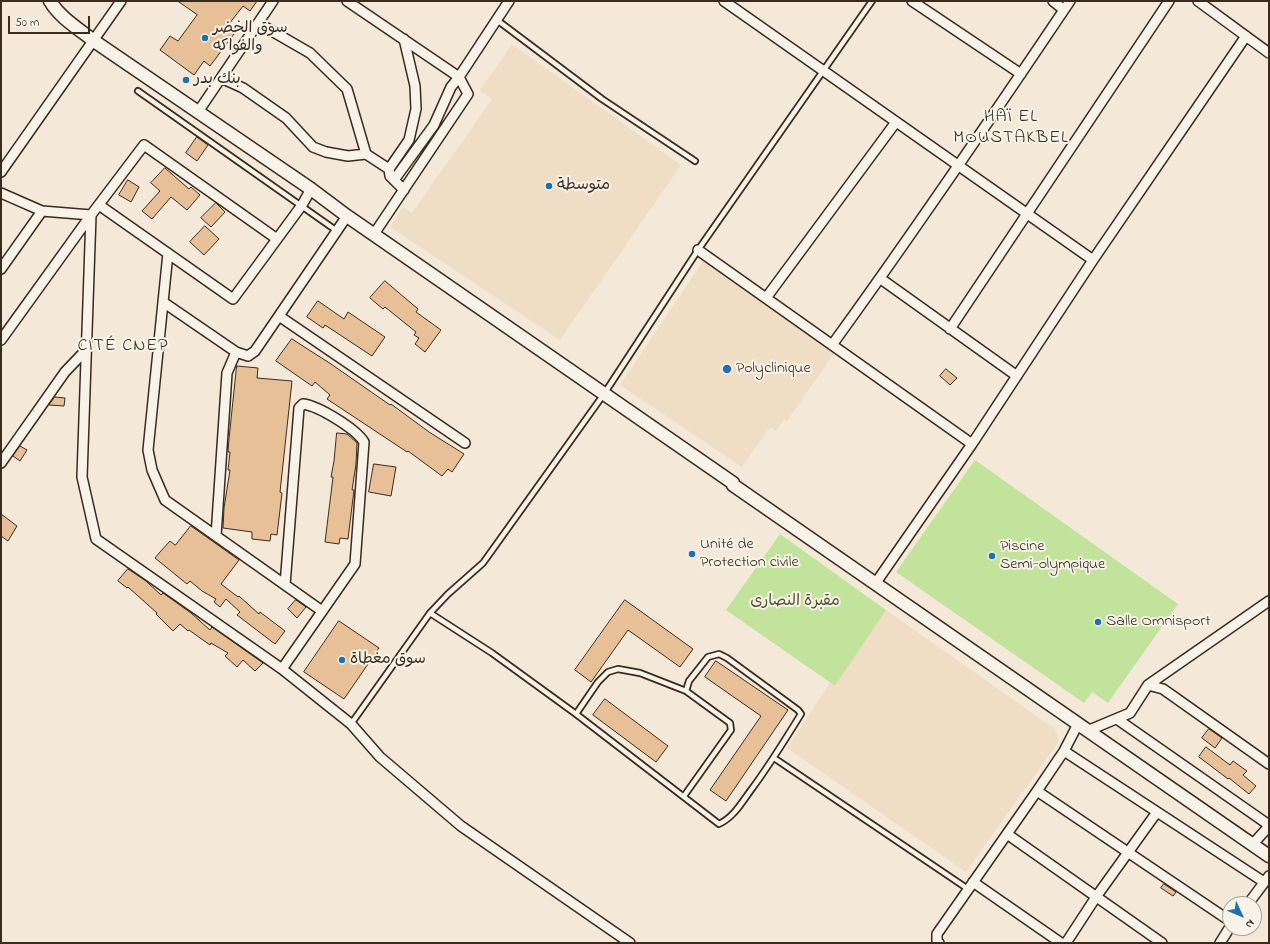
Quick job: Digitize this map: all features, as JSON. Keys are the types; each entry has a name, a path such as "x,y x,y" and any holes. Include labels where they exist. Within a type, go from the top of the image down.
{"main road":[{"path":"50,1 66,19 94,41 311,189 347,216 875,584 1269,856"}],"street":[{"path":"1,172 121,1"},
{"path":"198,112 273,1"},
{"path":"347,1 459,77 468,94 374,234"},
{"path":"394,180 434,125 451,87 509,1"},
{"path":"724,1 1093,260"},
{"path":"912,1 1021,74"},
{"path":"1053,1 1064,10"},
{"path":"832,345 959,166 1070,1"},
{"path":"950,328 1169,1"},
{"path":"1198,1 1269,53"},
{"path":"258,23 310,53 347,89 366,154"},
{"path":"875,584 972,444 1093,260 1246,36"},
{"path":"404,39 414,86 416,109 409,140 389,169 390,176 404,190"},
{"path":"221,78 243,88 286,118 312,147 326,152 348,156 366,154 389,169"},
{"path":"766,298 896,122"},
{"path":"1,340 91,215 144,145 277,239"},
{"path":"99,205 233,300 302,205 311,189"},
{"path":"1,193 42,211 91,215"},
{"path":"1,269 42,211"},
{"path":"91,215 82,477 96,539 282,669 351,724 380,756 461,826 630,943"},
{"path":"163,302 236,352 248,356 255,351 347,216"},
{"path":"698,250 972,444"},
{"path":"168,253 148,450 152,470 165,500 322,611"},
{"path":"881,278 1017,376"},
{"path":"279,316 465,443"},
{"path":"1,463 65,372 86,350"},
{"path":"216,536 227,373 236,352"},
{"path":"282,669 355,564 364,442 360,435 319,409 303,404 299,408 285,585"},
{"path":"939,943 937,941 937,934 1064,750 1083,728 1117,720 1130,713 1148,685 1269,600"},
{"path":"1148,685 1164,689 1269,764"},
{"path":"1117,720 1269,826 1252,845"},
{"path":"1064,750 1266,884 1255,896"},
{"path":"1036,791 1222,916"},
{"path":"1066,943 1157,812"},
{"path":"1007,834 1162,943"},
{"path":"971,885 1061,943"}],"lane":[{"path":"351,724 430,613 448,594 483,563 604,394 698,250 872,1"},
{"path":"497,20 602,98 694,160"},
{"path":"138,90 337,231"},
{"path":"430,613 492,653 576,714 719,824 725,821 736,811 774,758 801,714 798,710 727,658 719,654 708,657 690,681 686,691"},
{"path":"576,714 598,682 608,672 618,669 640,674 686,691 730,724 731,730 684,796"},
{"path":"774,758 971,885"}],"shaded area":[{"name":"متوسطة","path":"512,44 681,165 560,340 390,227 403,207 412,213 492,99 480,90"},
{"name":"Polyclinique","path":"703,261 834,353 787,421 784,420 776,431 770,427 742,467 620,385"},
{"path":"886,610 1055,729 1059,741 966,872 787,748 830,683 835,686"}],"green space":[{"path":"975,460 1178,604 1108,703 1092,692 1084,703 896,572"},
{"name":"مقبرة النصارى","path":"780,534 886,610 835,686 726,610"}],"building":[{"name":"سوق الخضر والفواكه","path":"178,1 257,1 250,11 243,6 229,24 237,30 210,66 204,61 194,75 160,50 170,36 178,41 197,15"},
{"path":"197,137 208,145 197,161 186,153"},
{"path":"165,168 189,189 191,187 200,195 187,210 171,197 152,219 142,211 160,191 151,183"},
{"path":"128,180 139,187 131,202 119,195"},
{"path":"216,203 225,212 211,227 201,218"},
{"path":"205,226 219,239 204,255 190,242"},
{"path":"385,281 418,309 416,312 441,330 425,352 415,344 419,338 414,335 416,332 385,307 383,309 370,298"},
{"path":"318,301 344,319 348,312 385,337 372,356 325,325 323,328 307,317"},
{"path":"292,339 464,454 452,472 448,469 442,476 408,451 407,452 327,399 330,395 315,382 312,386 276,361"},
{"path":"237,366 258,368 257,378 292,381 277,535 271,534 270,541 252,539 252,532 223,528 224,508 230,470 228,470 230,452 228,452"},
{"path":"946,369 957,378 950,385 940,376"},
{"path":"55,397 65,398 64,406 49,405"},
{"path":"337,433 347,434 357,443 356,464 352,490 354,490 348,539 340,538 339,544 325,542"},
{"path":"20,446 27,450 20,461 13,456"},
{"path":"374,464 396,467 391,496 369,492"},
{"path":"1,514 17,526 8,541 1,536"},
{"path":"191,526 239,560 221,584 238,597 239,596 259,614 260,612 285,631 275,644 237,615 240,612 226,599 220,607 214,602 216,599 202,591 190,581 187,584 155,558 170,541 175,545"},
{"path":"128,569 146,581 161,595 163,593 191,613 210,630 212,627 263,663 255,671 243,660 237,667 225,656 228,653 211,643 210,645 180,624 173,631 156,614 157,613 128,587 127,588 118,581"},
{"path":"296,600 306,607 297,618 288,609"},
{"path":"625,600 693,649 680,667 628,630 591,682 575,670"},
{"name":"سوق مغطاة","path":"339,621 379,648 344,699 304,672"},
{"path":"716,661 788,710 726,801 710,790 761,716 705,677"},
{"path":"605,699 668,746 656,762 593,715"},
{"path":"1209,729 1222,738 1215,748 1202,738"},
{"path":"1206,747 1230,765 1233,761 1247,771 1243,775 1256,786 1249,794 1199,757"},
{"path":"1164,884 1176,892 1173,896 1161,888"}],"place":[{"name":"سوق الخضر والفواكه","path":"205,38"},
{"name":"بنك بدر","path":"186,80"},
{"name":"متوسطة","path":"549,186"},
{"name":"Polyclinique","path":"727,369"},
{"name":"Unité de Protection civile","path":"692,554"},
{"name":"Piscine Semi-olympique","path":"992,556"},
{"name":"Salle Omnisport","path":"1098,622"},
{"name":"سوق مغطاة","path":"342,660"}],"district":[{"name":"HAÏ EL MOUSTAKBEL","path":"1011,128"},
{"name":"CITÉ CNEP","path":"123,347"}]}
